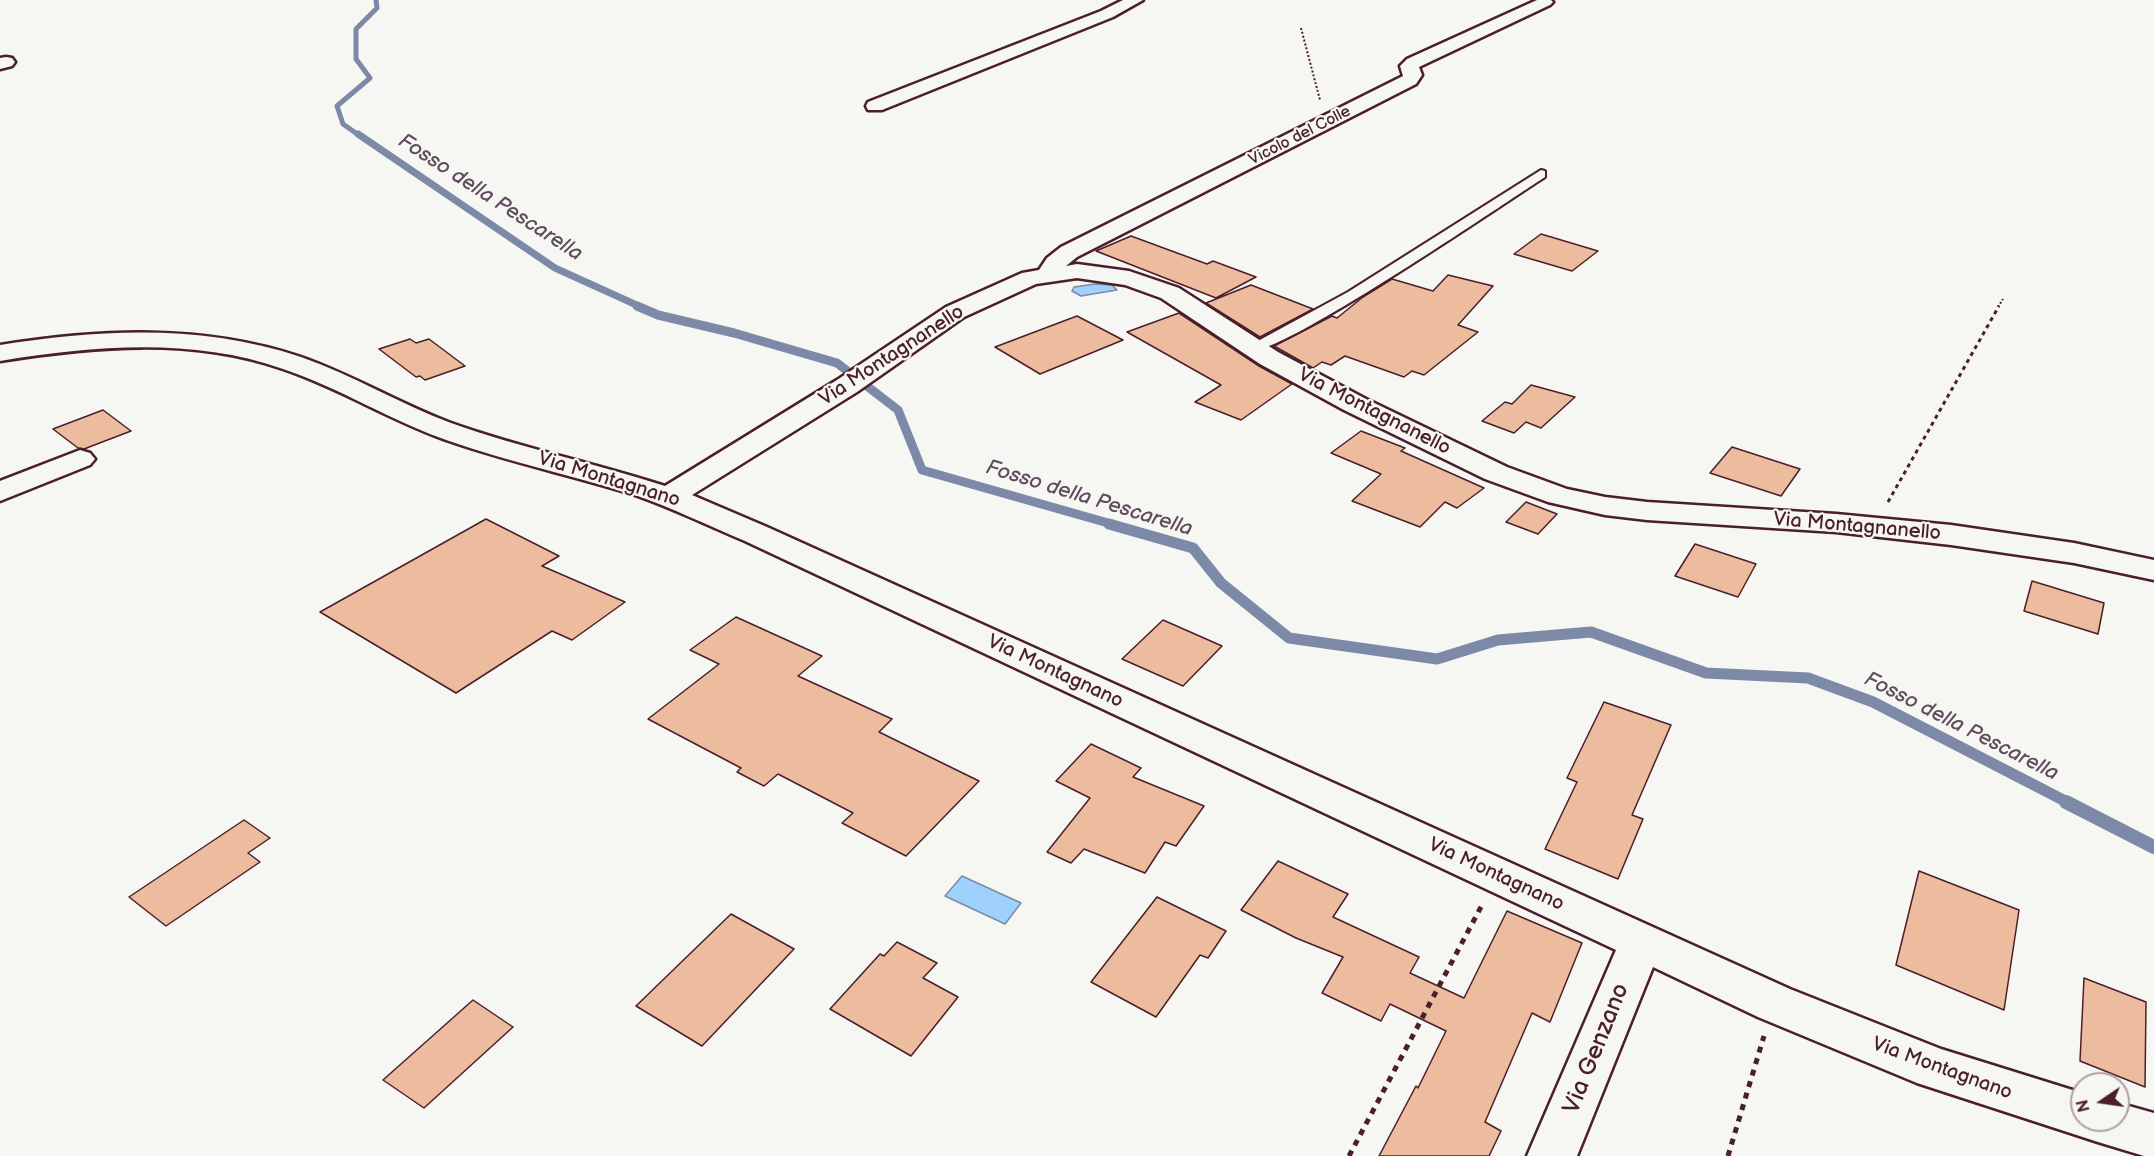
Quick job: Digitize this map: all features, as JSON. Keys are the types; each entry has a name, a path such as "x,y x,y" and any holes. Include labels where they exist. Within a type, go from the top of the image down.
{"street":[{"path":"871,103 1107,14 1130,2"},
{"name":"Vicolo del Colle","path":"1048,273 1055,262 1069,252 1410,80 1413,75 1409,66 1413,63 1545,2"},
{"name":"Via Montagnanello","path":"668,496 847,386 955,312 1023,280 1048,273 1089,271 1141,282 1184,300 1252,348 1419,436 1506,477 1552,494 1593,504 1647,511 1874,526 2037,547 2154,570"},
{"name":"Via Montagnano","path":"0,353 111,340 184,341 232,347 290,363 451,432 668,496 756,534 1774,1003 1934,1068 2070,1111"},
{"path":"0,492 80,459"},
{"name":"Via Genzano","path":"1552,1156 1641,942"},
{"path":"2130,1129 2154,1136"}],"lane":[{"path":"1252,348 1290,331 1353,295 1541,174"}],"path":[{"path":"1301,28 1326,123"},
{"path":"1874,526 2003,300"},
{"path":"1349,1156 1498,876"},
{"path":"1728,1156 1774,1003"}],"water":[{"path":"1095,284 1112,285 1117,290 1081,296 1072,291 1074,287"},
{"path":"962,876 1021,903 1005,924 945,896"}],"building":[{"path":"1541,234 1598,251 1572,271 1514,254"},
{"path":"1131,236 1207,264 1213,261 1256,277 1216,298 1096,251"},
{"path":"1448,275 1493,286 1458,325 1478,332 1424,375 1412,371 1404,377 1345,356 1331,365 1322,362 1313,368 1274,346 1332,316 1337,318 1363,297 1392,279 1433,291"},
{"path":"1251,285 1313,309 1260,337 1206,303"},
{"path":"1179,313 1259,366 1292,384 1241,420 1195,402 1221,385 1127,332"},
{"path":"1077,316 1123,340 1040,374 995,347"},
{"path":"410,339 416,343 429,339 465,366 425,380 420,376 416,377 379,349"},
{"path":"1531,385 1575,397 1541,428 1526,422 1514,433 1482,421 1505,402 1512,404"},
{"path":"103,410 131,431 84,449 78,448 53,429"},
{"path":"1361,431 1405,448 1401,451 1484,488 1457,508 1445,502 1420,527 1352,501 1381,474 1331,453"},
{"path":"1732,447 1800,469 1781,496 1710,473"},
{"path":"1526,502 1557,514 1538,534 1506,522"},
{"path":"486,519 559,556 542,566 625,602 572,640 552,631 456,693 320,612"},
{"path":"1695,544 1756,564 1738,597 1675,576"},
{"path":"2032,581 2104,603 2098,634 2024,611"},
{"path":"736,617 822,656 798,676 892,719 879,732 979,781 906,856 842,823 853,813 778,774 764,786 737,772 741,768 648,719 719,664 690,650"},
{"path":"1163,620 1222,646 1183,686 1122,659"},
{"path":"1604,702 1671,725 1632,815 1643,819 1618,879 1545,849 1577,782 1567,778"},
{"path":"1091,744 1141,768 1133,777 1204,806 1176,846 1165,842 1145,873 1084,849 1071,863 1047,852 1090,798 1056,781"},
{"path":"244,820 270,838 248,853 260,862 166,926 129,897"},
{"path":"1278,861 1348,894 1333,917 1419,957 1410,973 1464,998 1507,911 1582,943 1550,1022 1532,1013 1485,1122 1501,1131 1489,1156 1379,1156 1416,1086 1418,1088 1446,1031 1390,1004 1381,1021 1322,993 1343,957 1296,938 1241,910"},
{"path":"1919,871 2019,910 2004,1010 1896,965"},
{"path":"1157,897 1226,931 1208,958 1200,955 1156,1017 1091,982"},
{"path":"731,914 794,949 702,1046 636,1006"},
{"path":"897,942 937,963 923,978 958,997 911,1056 830,1009 880,954 884,956"},
{"path":"2084,978 2146,1002 2145,1087 2130,1081 2130,1072 2108,1072 2080,1061"},
{"path":"473,1000 513,1027 424,1108 383,1080"}],"waterway":[{"name":"Fosso della Pescarella","path":"360,136 343,124 337,106 370,78 356,59 356,29 377,8 376,0"},
{"name":"Fosso della Pescarella","path":"358,134 555,268 641,307"},
{"name":"Fosso della Pescarella","path":"637,306 658,315 734,333 837,363 898,410 922,470 1115,525"},
{"name":"Fosso della Pescarella","path":"1109,524 1193,548 1221,583 1289,638 1437,659 1498,640 1591,632 1706,673 1808,678 1873,702 2069,803"},
{"name":"Fosso della Pescarella","path":"2066,802 2154,847"}]}
